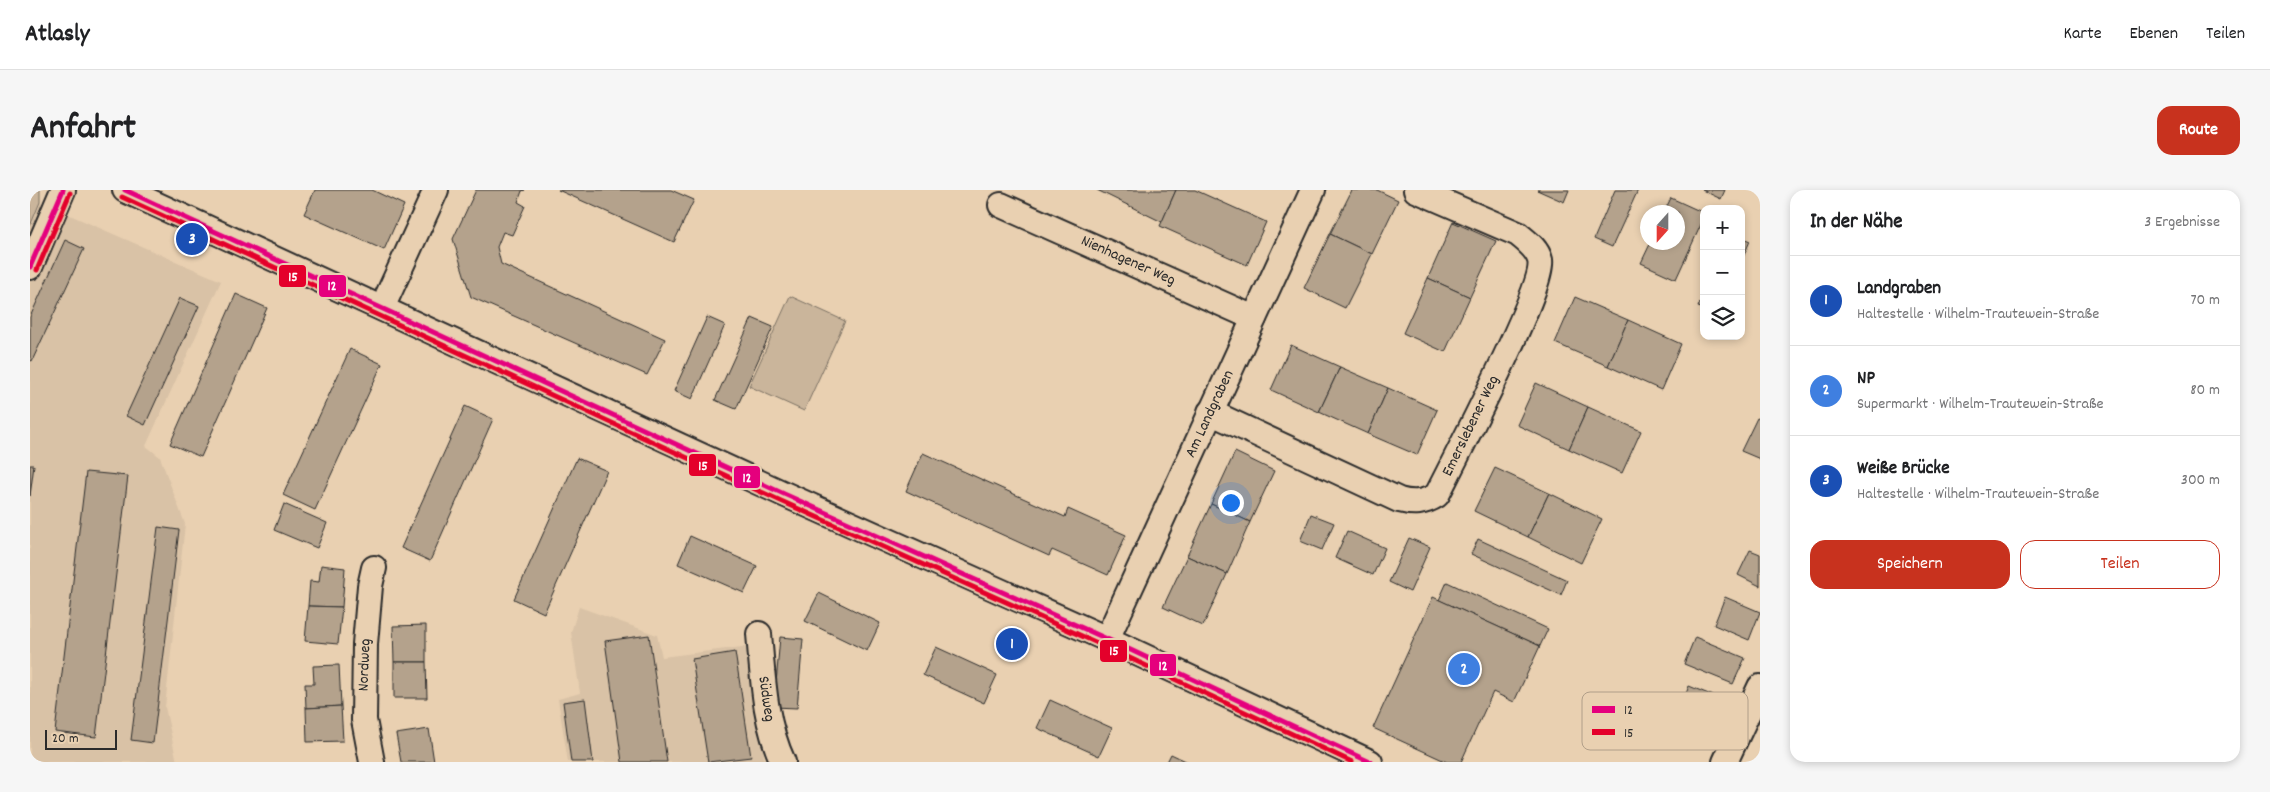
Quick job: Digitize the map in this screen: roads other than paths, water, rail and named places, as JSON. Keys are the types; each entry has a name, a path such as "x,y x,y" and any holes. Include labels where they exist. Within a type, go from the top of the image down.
{"street":[{"path":"30,267 63,190"},
{"path":"125,190 784,494 1106,639 1370,762"},
{"path":"382,308 436,190"},
{"name":"Am Landgraben","path":"1106,639 1313,190"},
{"name":"Emerslebener Weg","path":"1210,412 1399,500 1414,504 1437,495 1516,332 1539,275 1540,260 1532,245 1518,234 1416,190"},
{"name":"Nienhagener Weg","path":"1001,205 1254,318"},
{"name":"Nordweg","path":"372,762 364,720 366,644 370,586 374,568"},
{"name":"Südweg","path":"759,634 766,712 774,743 783,762"},
{"path":"1748,713 1760,687"},
{"path":"1725,762 1731,750"}],"place":[{"name":"Weiße Brücke","path":"192,239"},
{"name":"Landgraben","path":"1012,644"},
{"name":"NP","path":"1464,669"}]}
